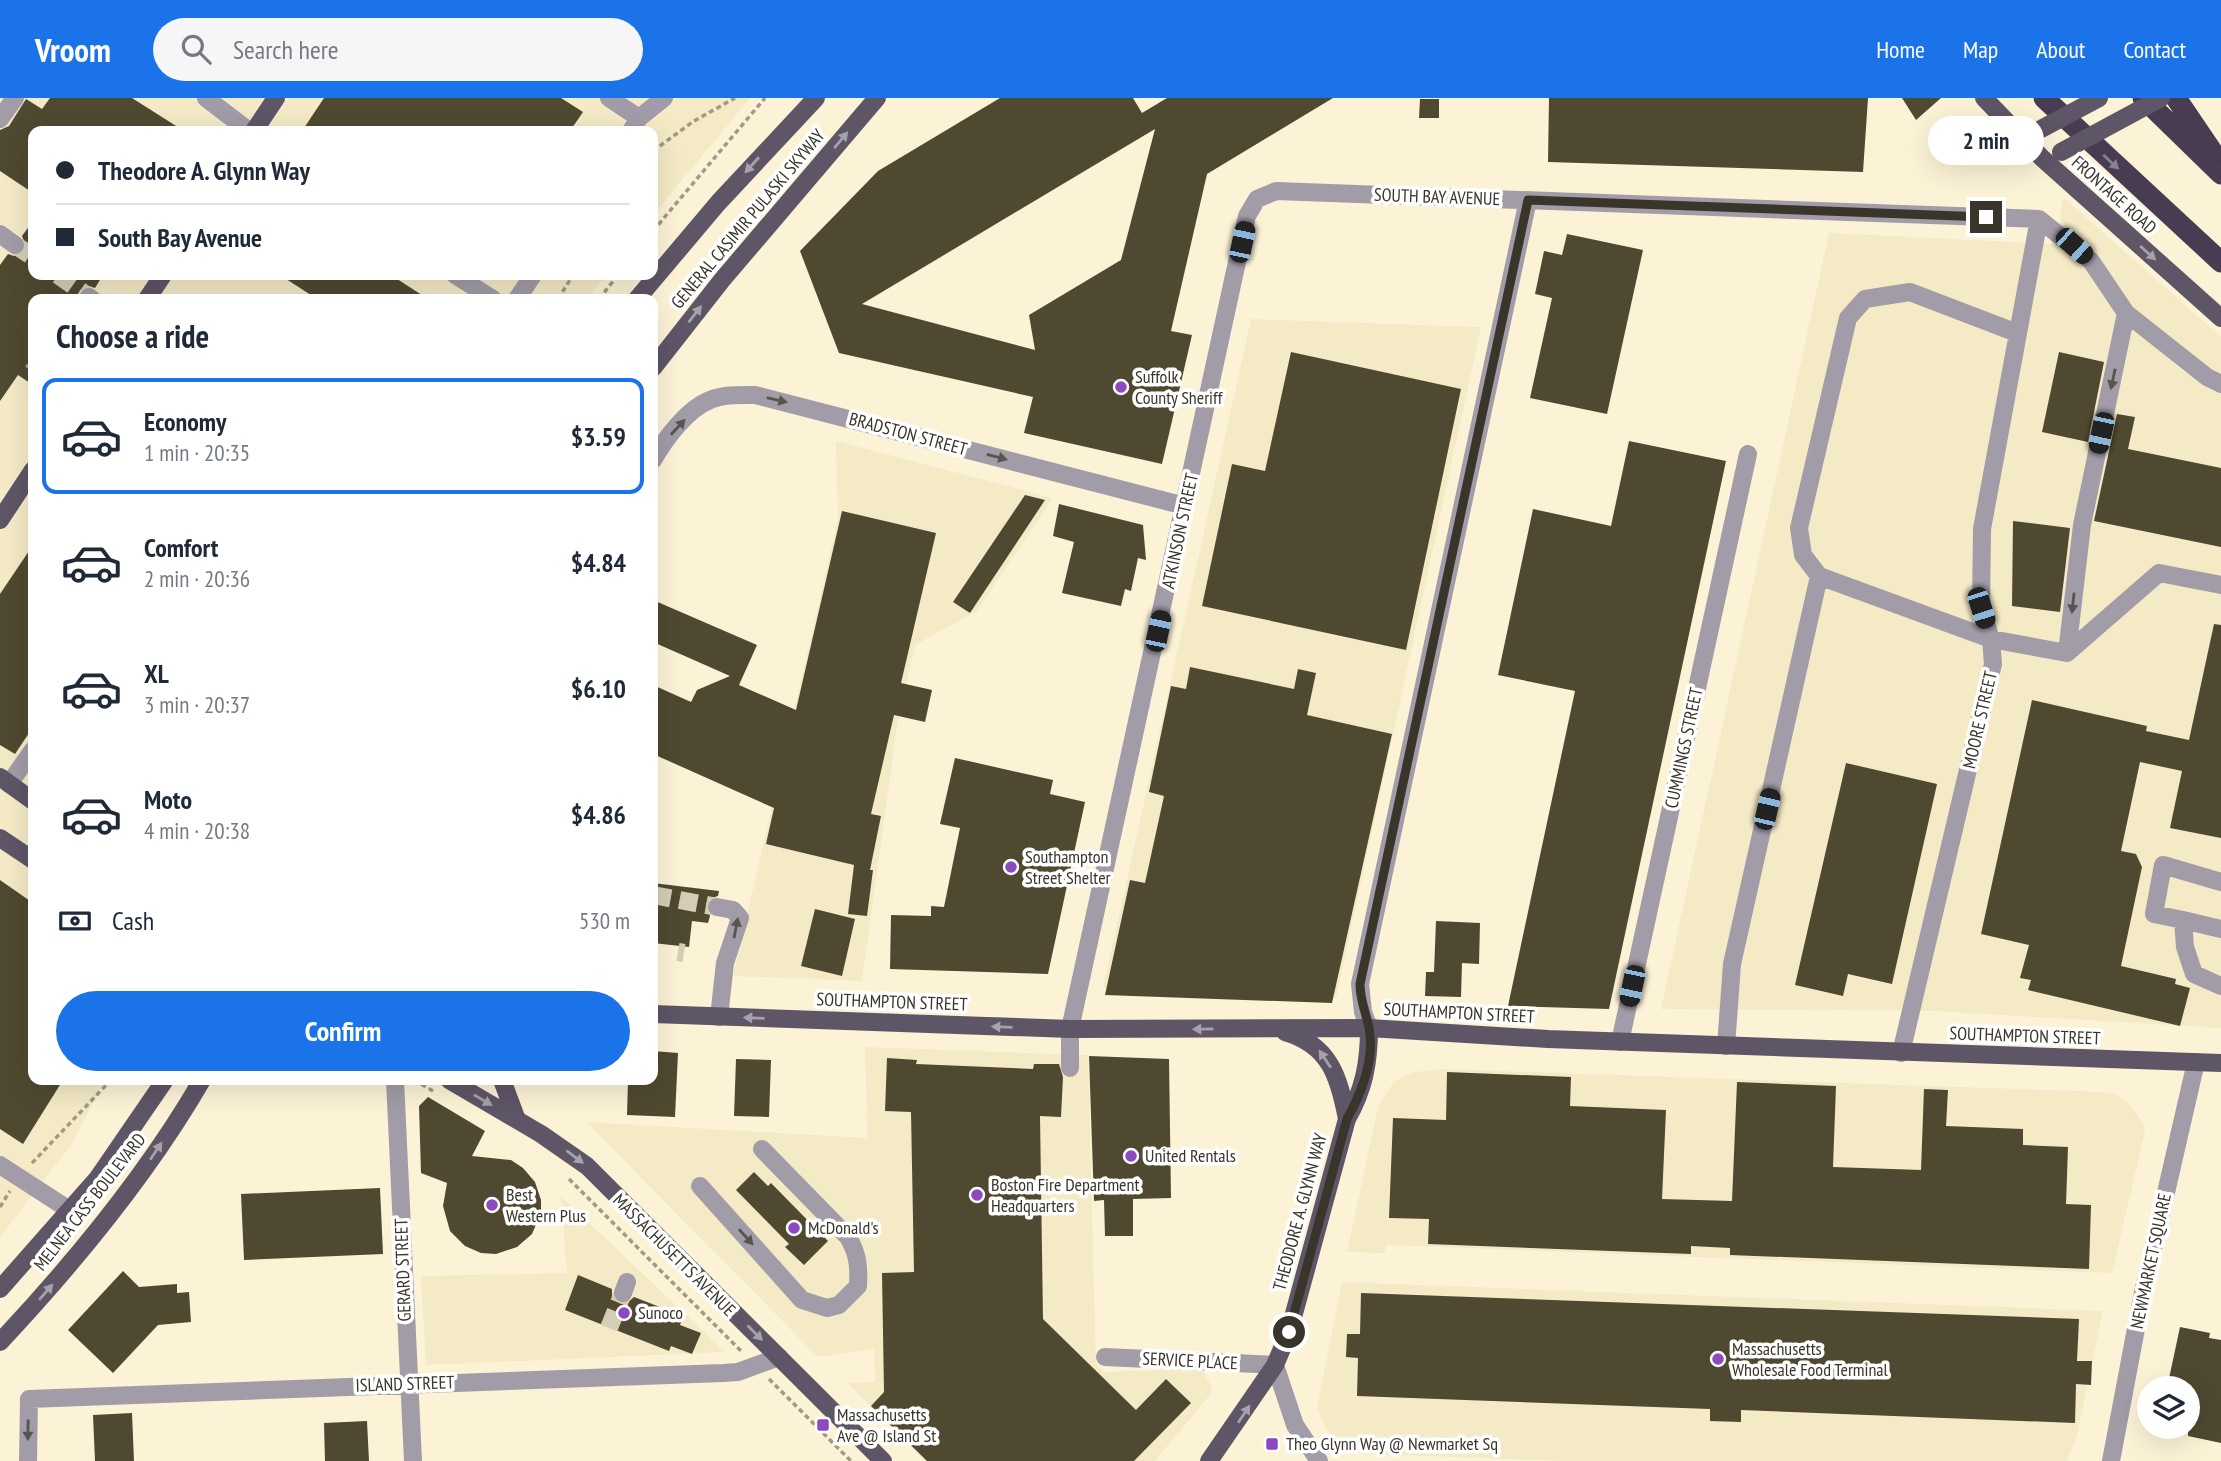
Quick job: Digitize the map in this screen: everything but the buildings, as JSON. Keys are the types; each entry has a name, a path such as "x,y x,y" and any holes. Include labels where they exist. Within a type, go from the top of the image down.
{"highway":[{"path":"2044,98 2221,262"},
{"path":"2143,98 2221,174"},
{"path":"2176,98 2221,164"}],"main road":[{"path":"255,126 276,98"},
{"name":"GENERAL CASIMIR PULASKI SKYWAY","path":"658,274 718,203 816,98"},
{"name":"GENERAL CASIMIR PULASKI SKYWAY","path":"658,362 722,280 877,98"},
{"name":"FRONTAGE ROAD","path":"1984,98 2042,158 2221,318"},
{"path":"2027,143 2041,129 2099,98"},
{"path":"2042,158 2061,152 2161,98"},
{"name":"GENERAL CASIMIR PULASKI SKYWAY","path":"641,294 653,280"},
{"path":"0,520 28,478"},
{"path":"4,780 28,797"},
{"path":"0,838 28,857"},
{"name":"SOUTHAMPTON STREET","path":"658,1014 1070,1029 1369,1028 1620,1042 2221,1063"},
{"path":"1271,1028 1299,1036 1317,1046 1336,1077 1347,1119"},
{"name":"THEODORE A. GLYNN WAY","path":"1209,1461 1275,1365 1302,1290 1347,1119 1360,1096 1366,1074 1369,1028"},
{"name":"MELNEA CASS BOULEVARD","path":"0,1289 71,1211 125,1141 163,1085"},
{"name":"MELNEA CASS BOULEVARD","path":"0,1342 65,1269 135,1182 199,1085"},
{"path":"504,1085 517,1120"},
{"name":"MASSACHUSETTS AVENUE","path":"443,1086 517,1120 587,1166 883,1461"}],"street":[{"path":"0,119 15,98"},
{"path":"206,98 244,126"},
{"path":"610,98 635,125 664,98"},
{"name":"SOUTH BAY AVENUE","path":"1257,199 1276,191 2039,219"},
{"name":"ATKINSON STREET","path":"1069,1068 1070,1029 1247,216 1257,199"},
{"path":"1369,1028 1363,1012 1360,984 1528,200"},
{"path":"2039,219 2091,261 2126,313 2214,381"},
{"name":"MOORE STREET","path":"1901,1053 1993,664 1991,639 1981,608 1982,529 2039,219"},
{"path":"0,234 16,245"},
{"path":"463,280 485,294"},
{"path":"2017,333 1910,292 1865,299 1848,318 1799,528 1803,555 1819,576 1991,639 2067,653"},
{"path":"2067,653 2082,525 2126,313"},
{"name":"BRADSTON STREET","path":"658,451 694,410 709,400 755,395 1185,506"},
{"name":"CUMMINGS STREET","path":"1620,1042 1748,454"},
{"path":"2067,653 2159,573 2221,585"},
{"path":"1726,1046 1732,964 1819,576"},
{"path":"4,780 28,755"},
{"path":"2221,881 2163,865 2154,914 2221,929"},
{"path":"717,907 733,910 740,918 725,962 719,1017"},
{"path":"2183,920 2185,947 2194,974 2221,986"},
{"name":"NEWMARKET SQUARE","path":"2111,1461 2142,1297 2196,1062"},
{"name":"GERARD STREET","path":"395,1085 413,1461"},
{"path":"700,1186 802,1300 827,1308 839,1305 858,1286 859,1264 855,1249 848,1237 762,1150"},
{"path":"0,1165 71,1211"},
{"name":"ISLAND STREET","path":"29,1461 29,1399 723,1373 756,1367 779,1357"},
{"name":"SERVICE PLACE","path":"1105,1357 1275,1365"},
{"path":"1275,1365 1295,1425 1319,1461"}],"path":[{"path":"658,148 694,121 735,98"},
{"path":"658,225 765,98"},
{"path":"603,294 614,280"},
{"path":"0,1207 19,1177 106,1085"},
{"name":"MASSACHUSETTS AVENUE","path":"566,1176 851,1461"}],"shaded area":[{"path":"0,98 750,98 658,209 658,126 28,126 28,280 602,280 591,294 28,294 28,1085 102,1085 71,1145 0,1237"},
{"path":"2063,197 2221,337 2221,1028 1935,1011 1661,1009 1829,233 2057,244"},
{"path":"1251,319 1481,327 1336,998 1103,988"},
{"path":"836,441 1053,498 977,611 915,645 897,726 862,981 733,976 838,520"},
{"path":"865,1047 1088,1055 1096,1363 1103,1372 1194,1369 1203,1372 1212,1387 1210,1395 1155,1461 925,1461 848,1383 875,1382 874,1349 818,1357 586,1122 867,1138"},
{"path":"1442,1069 2104,1092 2115,1094 2126,1101 2142,1121 2145,1132 2112,1273 1387,1245 1384,1253 1347,1252 1378,1107 1394,1081 1415,1072"},
{"path":"561,1196 725,1352 426,1365 421,1276 567,1273"},
{"name":"Massachusetts Wholesale Food Terminal","path":"1342,1282 2103,1311 2077,1435 2067,1461 1567,1461 1362,1454 1335,1440 1325,1428 1317,1407"}],"tunnel":[{"path":"15,245 28,254"},
{"path":"65,280 85,294"},
{"path":"658,896 717,907"},
{"path":"678,952 684,953"},
{"path":"609,1328 623,1293"}],"place":[{"name":"Suffolk County Sheriff","path":"1121,387"},
{"name":"Southampton Street Shelter","path":"1011,867"},
{"name":"United Rentals","path":"1131,1156"},
{"name":"Boston Fire Department Headquarters","path":"977,1195"},
{"name":"Best Western Plus","path":"492,1205"},
{"name":"McDonald's","path":"794,1228"},
{"name":"Sunoco","path":"624,1313"},
{"name":"Massachusetts Wholesale Food Terminal","path":"1718,1359"},
{"name":"Massachusetts Ave @ Island St","path":"823,1425"},
{"name":"Theo Glynn Way @ Newmarket Sq","path":"1272,1444"}],"route":[{"path":"1289,1332 1347,1119 1360,1096 1366,1074 1369,1028 1360,998 1360,984 1528,200 1986,217"}]}
